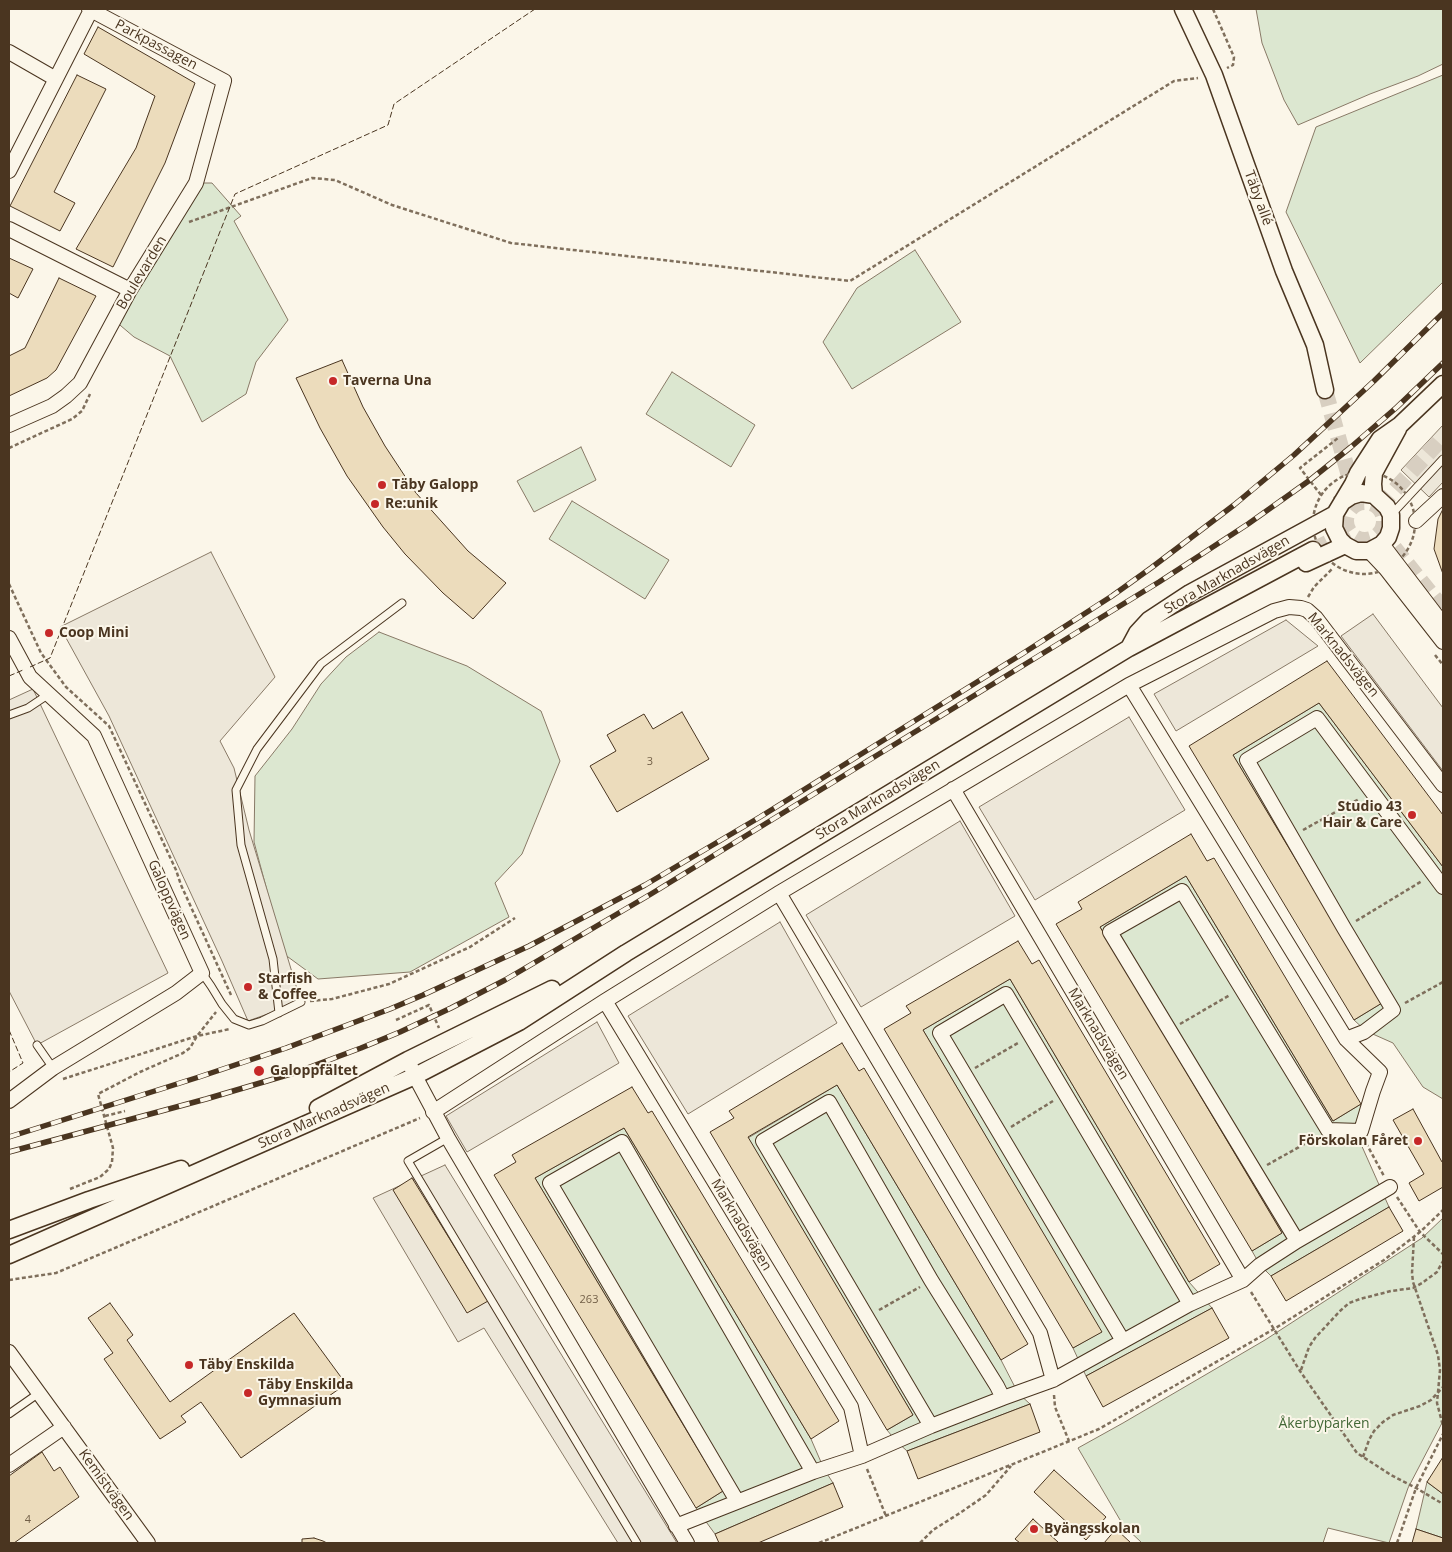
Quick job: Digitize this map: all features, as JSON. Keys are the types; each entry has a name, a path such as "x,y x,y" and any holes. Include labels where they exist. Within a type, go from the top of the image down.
{"street":[{"name":"Täby allé","path":"1183,9 1206,77 1314,345 1325,390"},
{"path":"9,171 90,10"},
{"name":"Parkpassagen","path":"90,10 224,81"},
{"path":"9,52 56,79"},
{"name":"Boulevarden","path":"9,426 52,406 80,383 130,290 196,183 224,81"},
{"path":"9,229 130,290"},
{"path":"1339,508 1351,496 1361,493 1374,495 1387,507 1391,515 1391,528 1388,537 1375,547 1356,550 1345,545 1334,528 1339,508 1358,473 1380,439 1400,425 1443,384"},
{"path":"1374,495 1372,484 1374,474 1400,425"},
{"path":"1416,521 1443,496"},
{"name":"Stora Marknadsvägen","path":"1129,648 1136,633 1149,620 1190,593 1339,508"},
{"name":"Stora Marknadsvägen","path":"1129,648 1155,645 1271,581 1333,549 1345,545"},
{"path":"1375,547 1443,624"},
{"path":"1375,547 1386,569 1443,642"},
{"name":"Stora Marknadsvägen","path":"9,1255 414,1076 518,1022 626,953 1129,648 1313,550"},
{"name":"Marknadsvägen","path":"433,1112 604,1001 778,893 1129,685 1274,611 1289,607 1301,608 1307,610 1316,618 1443,786"},
{"name":"Galoppvägen","path":"9,638 30,677 94,736 202,973"},
{"path":"1129,685 1346,1039 1380,1072 1372,1091 1361,1131 1328,1130 1182,891 1110,932 1297,1241"},
{"path":"1346,1039 1364,1032 1393,1010 1247,760 1317,718 1443,887"},
{"name":"Marknadsvägen","path":"953,789 1243,1280"},
{"path":"778,893 1040,1333 1053,1380"},
{"name":"Stora Marknadsvägen","path":"9,1230 186,1167 333,1101 408,1060 626,953"},
{"path":"9,1101 53,1068 176,993 202,973"},
{"path":"1123,1340 940,1033 1006,994 1190,1304"},
{"name":"Marknadsvägen","path":"604,1001 851,1407 862,1456"},
{"path":"408,1060 414,1076 448,1138 687,1543"},
{"path":"931,1426 763,1141 829,1102 931,1280 1003,1398"},
{"path":"737,1501 550,1182 622,1142 813,1472"},
{"path":"676,1526 813,1472 862,1456 931,1426 1053,1380 1190,1304 1243,1280 1260,1265 1297,1241 1390,1187"},
{"name":"Kemistvägen","path":"9,1352 148,1543"},
{"path":"9,1465 64,1427"}],"lane":[{"path":"1391,515 1443,459"},
{"path":"279,1013 274,960 241,845 236,790 257,749 321,664 402,602"},
{"path":"9,715 28,708 49,694"},
{"path":"202,973 234,1019 249,1025 262,1021 301,1002"},
{"path":"37,1045 53,1068"},
{"path":"448,1138 408,1161 636,1543"},
{"path":"9,1414 39,1393"}],"path":[{"path":"183,225 312,178 335,180 392,205 511,243 850,282 1174,81 1206,77 1233,65 1234,57 1213,9"},
{"path":"9,448 72,418 82,411 91,394"},
{"path":"1321,495 1300,468 1338,438"},
{"path":"1391,479 1403,490"},
{"path":"1301,608 1314,587 1335,566 1349,573 1364,575 1380,572"},
{"path":"1291,837 1372,791"},
{"path":"1344,928 1434,874"},
{"path":"301,1002 332,999 389,984 470,947 515,918"},
{"path":"1393,1010 1443,982"},
{"path":"1170,1030 1242,988"},
{"path":"63,1192 100,1177 108,1170 112,1162 113,1148 98,1094 190,1048 222,1004"},
{"path":"53,1068 61,1080 197,1036 249,1025"},
{"path":"964,1074 1030,1036"},
{"path":"1000,1133 1065,1094"},
{"path":"104,1116 125,1111"},
{"path":"9,1280 56,1273 433,1112"},
{"path":"1255,1172 1328,1130"},
{"path":"1361,1131 1390,1187 1420,1232 1443,1254"},
{"path":"819,1543 1099,1429 1274,1329 1384,1260 1420,1232 1443,1210"},
{"path":"1414,1237 1412,1274 1438,1355 1440,1370 1437,1403 1443,1426"},
{"path":"1300,1371 1309,1347 1315,1338 1349,1304 1368,1296 1415,1287 1431,1278 1443,1261"},
{"path":"867,1317 931,1280"},
{"path":"1243,1280 1300,1371 1357,1453 1391,1475 1443,1504"},
{"path":"1053,1380 1055,1407 1069,1441"},
{"path":"1363,1457 1368,1440 1382,1422 1393,1415 1420,1406 1431,1400 1443,1386"},
{"path":"1397,1543 1416,1488 1443,1434"},
{"path":"862,1456 886,1516"},
{"path":"920,1543 933,1530 986,1495 1013,1464"}],"green space":[{"path":"1256,9 1443,9 1443,64 1298,125 1284,100 1262,43"},
{"path":"1443,75 1443,282 1360,363 1286,212 1316,127"},
{"path":"196,183 212,183 241,216 234,221 288,320 256,362 246,394 202,422 170,356 134,337 114,320"},
{"path":"915,250 961,322 852,389 823,342 857,288"},
{"path":"672,372 755,425 731,467 646,414"},
{"path":"581,447 596,480 534,512 517,481"},
{"path":"572,501 669,560 645,599 549,539"},
{"path":"379,632 467,666 541,711 560,761 522,854 495,883 509,917 410,972 318,979 284,954 254,842 255,776 292,729 321,684 346,657"},
{"path":"1319,703 1443,867 1443,1099 1423,1087 1393,1043 1366,1031 1354,1020 1382,1003 1233,755"},
{"path":"1186,876 1333,1121 1361,1104 1360,1142 1389,1207 1271,1276 1260,1265 1252,1251 1282,1233 1100,927"},
{"path":"1010,979 1189,1282 1212,1308 1086,1376 1073,1348 1101,1332 923,1030"},
{"path":"837,1085 1001,1360 1018,1393 1030,1404 907,1451 887,1430 913,1415 748,1138"},
{"path":"624,1128 811,1439 824,1469 833,1483 715,1534 696,1508 723,1491 535,1178"},
{"name":"Åkerbyparken","path":"1443,1218 1443,1421 1408,1488 1389,1543 1328,1528 1323,1543 1142,1543 1123,1525 1078,1448 1265,1340 1422,1238"},
{"path":"1427,1482 1443,1494 1443,1538 1416,1529"}],"shaded area":[{"path":"1443,425 1443,482 1429,497 1401,470"},
{"path":"211,552 275,677 220,741 234,768 249,830 301,1002 248,1021 109,716 60,627"},
{"path":"1373,614 1443,708 1443,771 1341,636"},
{"path":"1286,620 1318,646 1176,731 1154,694"},
{"path":"33,689 168,973 37,1045 9,991 9,700"},
{"path":"1129,717 1185,810 1035,900 979,807"},
{"path":"960,821 1015,916 861,1007 806,915"},
{"path":"780,922 837,1023 688,1114 628,1016"},
{"path":"597,1022 619,1063 467,1152 446,1116"},
{"path":"445,1165 677,1543 618,1543 484,1328 458,1342 373,1198"}],"building":[{"path":"98,27 195,83 165,163 113,267 76,249 136,148 155,96 84,54"},
{"path":"77,75 106,89 54,192 75,203 60,231 10,206"},
{"path":"9,258 33,269 18,298 9,293"},
{"path":"59,278 96,296 56,370 47,378 9,396 9,356 25,348"},
{"name":"Täby Galopp","path":"342,360 363,407 385,446 416,493 468,551 506,583 473,619 443,593 405,554 383,527 347,476 320,428 296,378"},
{"path":"1443,509 1443,574 1434,549 1438,519"},
{"path":"1327,661 1443,815 1443,867 1319,703 1233,755 1382,1003 1354,1020 1189,746"},
{"path":"682,712 709,759 617,812 590,766 616,751 607,735 644,714 653,729"},
{"path":"1191,834 1207,861 1214,858 1361,1104 1333,1121 1186,876 1100,927 1282,1233 1252,1251 1056,924 1082,909 1078,902"},
{"path":"1018,941 1032,964 1039,960 1220,1264 1189,1282 1010,979 923,1030 1102,1332 1073,1348 884,1029 911,1013 906,1006"},
{"path":"842,1043 859,1071 864,1068 1028,1344 1001,1360 837,1085 748,1137 913,1415 887,1430 710,1132 734,1118 729,1111"},
{"path":"632,1087 648,1113 652,1111 839,1421 811,1439 624,1128 535,1178 723,1491 696,1508 494,1175 516,1162 512,1155"},
{"name":"Förskolan Fåret","path":"1413,1109 1443,1162 1443,1187 1419,1201 1409,1183 1424,1174 1393,1120"},
{"path":"412,1178 488,1301 467,1313 393,1190"},
{"path":"1389,1207 1403,1231 1286,1301 1271,1276"},
{"name":"Täby Enskilda Gymnasium","path":"110,1303 133,1335 127,1340 170,1402 294,1313 346,1384 241,1458 201,1402 181,1416 186,1422 160,1439 104,1359 113,1353 88,1318"},
{"path":"1212,1308 1229,1338 1103,1407 1086,1376"},
{"path":"1030,1404 1040,1432 918,1479 907,1451"},
{"path":"42,1452 54,1471 60,1467 79,1497 14,1543 9,1543 9,1476"},
{"path":"1443,1457 1443,1494 1427,1482"},
{"path":"1054,1470 1106,1517 1086,1540 1034,1492"},
{"path":"833,1483 843,1507 758,1543 719,1543 715,1534"},
{"name":"Byängsskolan","path":"1033,1519 1059,1543 1020,1543 1015,1539"},
{"name":"Byängsskolan","path":"1116,1529 1131,1543 1104,1543"},
{"path":"1416,1529 1443,1538 1443,1543 1412,1543"},
{"path":"314,1538 327,1543 302,1543 302,1539"}],"tunnel":[{"path":"1325,390 1354,494"},
{"path":"1379,507 1443,437"},
{"path":"1365,502 1379,507 1384,521 1379,535 1365,540 1351,535 1346,521 1351,507 1365,502"},
{"path":"1382,531 1443,607"},
{"path":"1313,550 1349,532"}],"railway":[{"path":"9,1137 286,1048 390,1009 529,946 645,885 760,817 1112,596 1234,505 1294,455 1374,381 1443,313"},
{"path":"9,1152 206,1099 294,1073 400,1032 505,980 651,894 1159,582 1248,524 1310,480 1351,447 1443,363"}],"fence":[{"path":"30,667 50,658 235,194 388,125 394,104 535,9"},
{"path":"9,676 23,670"},
{"path":"9,1030 23,1063 9,1072"}],"place":[{"name":"Taverna Una","path":"333,381"},
{"name":"Täby Galopp","path":"382,485"},
{"name":"Re:unik","path":"375,504"},
{"name":"Coop Mini","path":"49,633"},
{"name":"Studio 43 Hair & Care","path":"1412,815"},
{"name":"Starfish & Coffee","path":"248,987"},
{"name":"Galoppfältet","path":"259,1071"},
{"name":"Förskolan Fåret","path":"1418,1141"},
{"name":"Täby Enskilda","path":"189,1365"},
{"name":"Täby Enskilda Gymnasium","path":"248,1393"},
{"name":"Byängsskolan","path":"1034,1529"}]}
